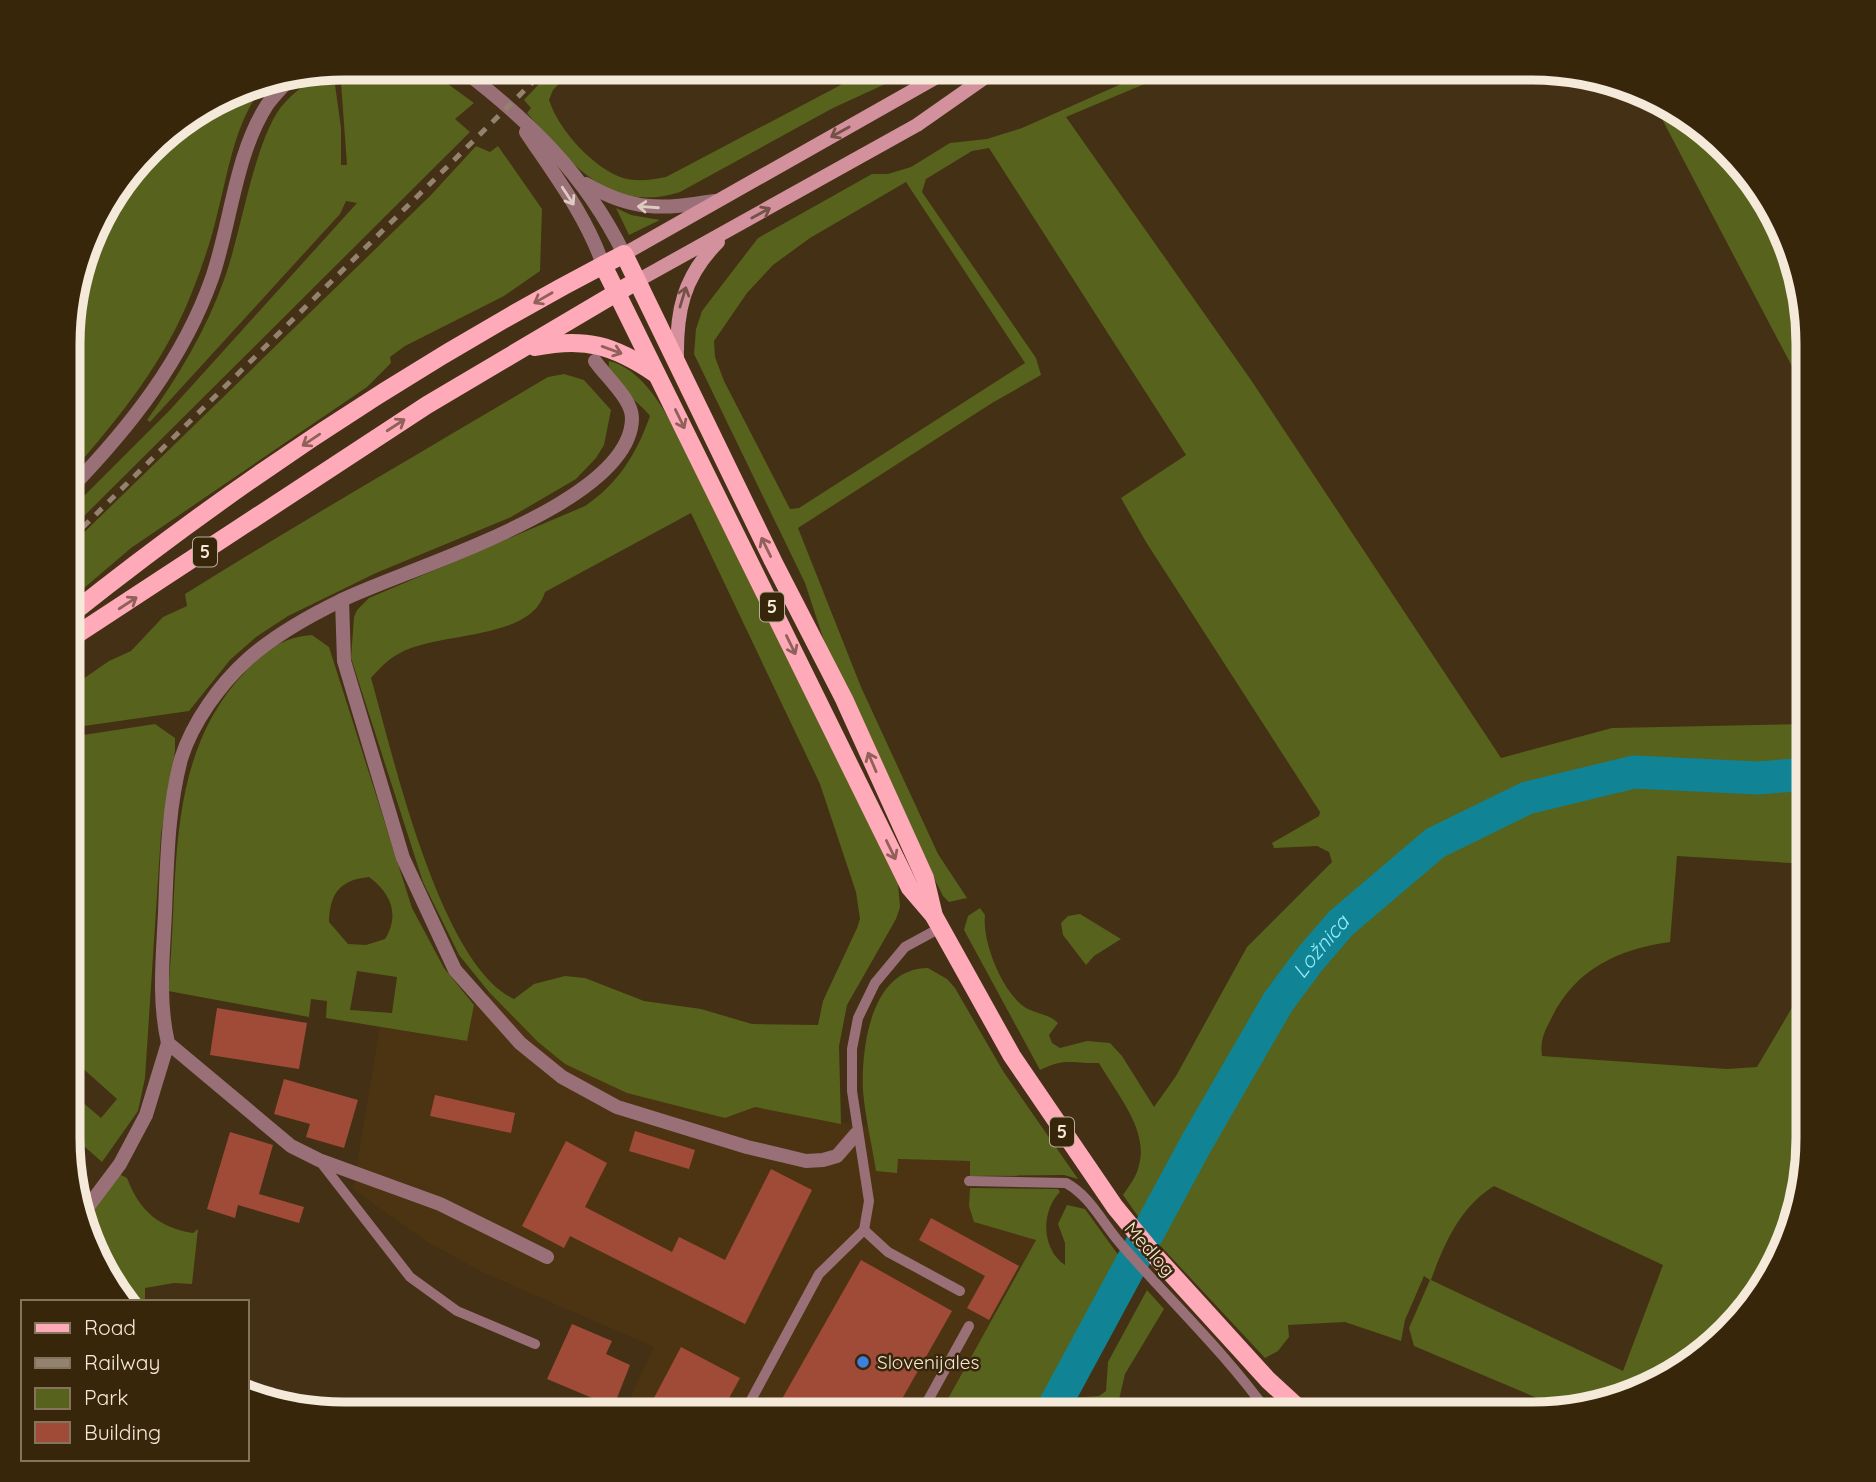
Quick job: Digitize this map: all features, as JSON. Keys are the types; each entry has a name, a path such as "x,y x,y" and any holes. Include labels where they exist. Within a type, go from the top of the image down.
{"main road":[{"path":"624,254 931,80"},
{"path":"603,265 617,292 917,124 981,80"},
{"path":"678,365 676,325 685,288 708,252 731,230"},
{"name":"5","path":"80,607 161,544 320,433 410,376 624,254 766,549 844,699 925,878 937,922"},
{"name":"5","path":"80,632 427,405 617,292 910,888 937,922 1012,1056 1115,1207 1199,1306 1292,1402"},
{"path":"521,350 557,343 597,345 636,360 659,377"}],"street":[{"path":"474,80 513,113 579,179 594,198 624,254"},
{"path":"80,478 134,419 183,342 212,278 253,134 267,105 282,89"},
{"path":"513,113 576,208 603,265"},
{"path":"579,179 618,202 634,206 664,208 715,201"},
{"path":"90,1204 120,1164 146,1115 168,1043 161,990 168,843 182,758 215,696 246,661 274,637 342,600 527,523 597,479 624,444 632,417 629,406 595,361"},
{"path":"342,600 344,661 403,858 455,970 520,1043 562,1077 617,1107 747,1147 806,1161 823,1160 837,1156 856,1134"},
{"path":"168,1043 266,1128 291,1146 319,1160 440,1204 547,1257"}],"lane":[{"path":"750,1402 819,1274 864,1230 869,1201 856,1134 852,1049 858,1018 875,983 905,947 937,922"},
{"path":"319,1160 387,1250 411,1277 457,1311 535,1344"},
{"name":"Medlog","path":"969,1181 1066,1183 1080,1191 1116,1239 1244,1378 1261,1402"},
{"path":"864,1230 888,1252 960,1291"},
{"path":"926,1402 969,1326"}],"shaded area":[{"path":"489,992 538,1042 565,1064 725,1118 755,1107 870,1127 876,1170 897,1159 971,1161 969,1206 1036,1239 946,1402 628,1402 654,1347 484,1273 429,1243 353,1189 380,1027 467,1041 474,1005"}],"green space":[{"path":"341,80 442,80 474,103 455,119 470,132 80,520 80,500 169,411 357,203 346,201 340,214 150,422 147,420 190,353 217,299 271,123 281,107 308,83 334,81 341,128 341,165 347,165"},
{"path":"543,80 563,80 553,90 549,100 568,135 589,157 612,173 623,178 649,180 666,177 850,80 894,80 833,108 680,192 655,197 632,196 611,190 593,180 575,166 527,113 531,108 524,100"},
{"path":"1130,80 1154,80 1066,117 1251,380 1501,758 1612,728 1796,724 1796,769 1677,764 1633,767 1581,778 1530,793 1482,813 1436,838 1392,867 1352,900 1314,937 1280,978 1249,1027 1142,1222 1123,1195 1136,1173 1141,1152 1135,1125 1122,1099 1099,1063 1063,1062 1040,1070 964,930 968,916 980,908 985,915 990,951 1007,988 1023,1006 1058,1023 1049,1035 1052,1043 1060,1048 1087,1041 1110,1043 1122,1056 1154,1107 1176,1076 1247,947 1332,862 1329,852 1317,846 1274,848 1272,843 1319,816 1320,812 1146,542 1121,498 1186,455 989,148 972,151 926,179 922,192 1036,358 1041,375 992,403 798,528 861,687 938,854 967,898 949,902 943,896 928,866 827,650 805,583 694,354 696,329 702,311 758,238 872,174 888,174 911,167 950,143 987,139 1022,128","holes":["906,182 1025,363 799,508 790,509 724,381 715,357 714,341 747,293 773,265 810,238"]},
{"path":"256,96 241,127 215,225 181,318 154,366 106,432 80,462 80,345 83,310 90,276 108,228 135,184 171,146 213,116"},
{"path":"1659,114 1692,135 1718,158 1751,198 1768,228 1790,293 1795,327 1796,374"},
{"path":"476,146 490,152 498,146 542,209 540,271 504,296 405,346 390,357 391,363 367,387 131,548 80,591 80,536 431,195"},
{"path":"616,208 631,215 660,220 629,235"},
{"path":"609,361 639,378 655,396 673,426 898,883 900,907 896,919 847,1005 839,1046 841,1124 755,1107 725,1118 627,1093 565,1064 538,1042 489,992 459,955 423,882 351,658 354,617 369,598 585,506 617,478 639,443 650,416 617,383 609,368","holes":["691,513 820,784 856,892 860,919 823,1001 818,1025 752,1024 701,1009 644,1001 585,978 565,976 534,984 514,999 488,979 464,945 442,903 406,804 371,678 392,658 417,646 483,633 522,619 536,608 545,592"]},
{"path":"564,374 584,380 611,410 604,445 576,479 511,517 376,573 288,616 256,637 230,660 189,711 80,727 80,681 109,661 131,651 163,617 187,606 185,594 548,377"},
{"path":"312,635 329,647 412,908 444,968 474,1005 467,1041 326,1018 327,1001 311,999 309,1017 168,991 180,823 187,782 200,743 218,706 252,664 275,646","holes":["369,877 388,897 392,913 390,930 385,939 366,945 348,944 329,922 331,904 343,885","357,971 397,977 392,1013 350,1010"]},
{"path":"155,724 175,738 161,834 145,1078 138,1111 102,1162 80,1143 80,1137 80,1100 101,1118 117,1099 80,1066 80,735"},
{"path":"1654,786 1796,786 1796,863 1677,856 1670,942 1633,950 1585,975 1572,987 1546,1028 1542,1056 1727,1069 1757,1067 1796,999 1796,1137 1793,1172 1786,1206 1775,1238 1751,1284 1718,1324 1678,1357 1648,1374 1616,1387 1566,1399 1545,1401 1414,1346 1409,1328 1430,1280 1424,1276 1405,1320 1401,1341 1345,1322 1288,1325 1289,1337 1278,1351 1265,1358 1154,1239 1221,1110 1255,1050 1292,994 1334,942 1383,896 1441,855 1510,822 1554,805 1618,789","holes":["1494,1186 1663,1265 1623,1371 1431,1280 1448,1240 1463,1215"]},
{"path":"1080,914 1121,939 1094,956 1086,965 1063,935 1061,923 1068,916"},
{"path":"928,968 947,979 955,988 1003,1071 1078,1179 1064,1175 970,1176 970,1161 898,1159 897,1173 876,1171 863,1091 864,1053 873,1013 882,995 894,981 909,971"},
{"path":"119,1174 127,1178 144,1208 160,1222 181,1231 193,1233 198,1229 192,1284 174,1283 145,1288 145,1300 137,1300 108,1254 92,1211"},
{"path":"970,1188 1058,1189 1060,1192 1049,1210 1046,1230 1048,1241 1057,1258 1065,1265 1065,1243 1058,1224 1067,1205 1085,1209 1124,1263 1047,1402 946,1402 1036,1240 974,1222 969,1206"},
{"path":"1147,1290 1164,1309 1125,1374 1118,1402 1068,1402 1070,1398 1099,1396 1106,1391 1108,1362"}],"building":[{"path":"217,1008 307,1023 299,1069 210,1055"},
{"path":"284,1079 358,1100 344,1148 306,1137 310,1124 274,1114"},
{"path":"435,1095 515,1113 511,1133 430,1116"},
{"path":"635,1131 695,1150 689,1169 629,1151"},
{"path":"230,1132 273,1145 259,1194 304,1207 299,1223 238,1205 235,1218 207,1209"},
{"path":"566,1141 607,1163 585,1207 672,1252 679,1237 725,1260 771,1169 812,1190 745,1324 570,1236 564,1248 522,1226"},
{"path":"931,1218 1019,1266 989,1320 967,1308 985,1276 919,1240"},
{"name":"Slovenijales","path":"861,1260 952,1311 900,1402 780,1402"},
{"path":"572,1324 612,1341 606,1354 630,1365 615,1402 596,1402 597,1400 547,1379"},
{"path":"681,1347 740,1378 727,1402 652,1402"}],"waterway":[{"name":"Ložnica","path":"1056,1402 1197,1142 1278,1002 1341,923 1435,843 1527,798 1634,772 1758,778 1796,775"}],"railway":[{"path":"80,530 535,80"}],"place":[{"name":"Slovenijales","path":"863,1362"}]}
